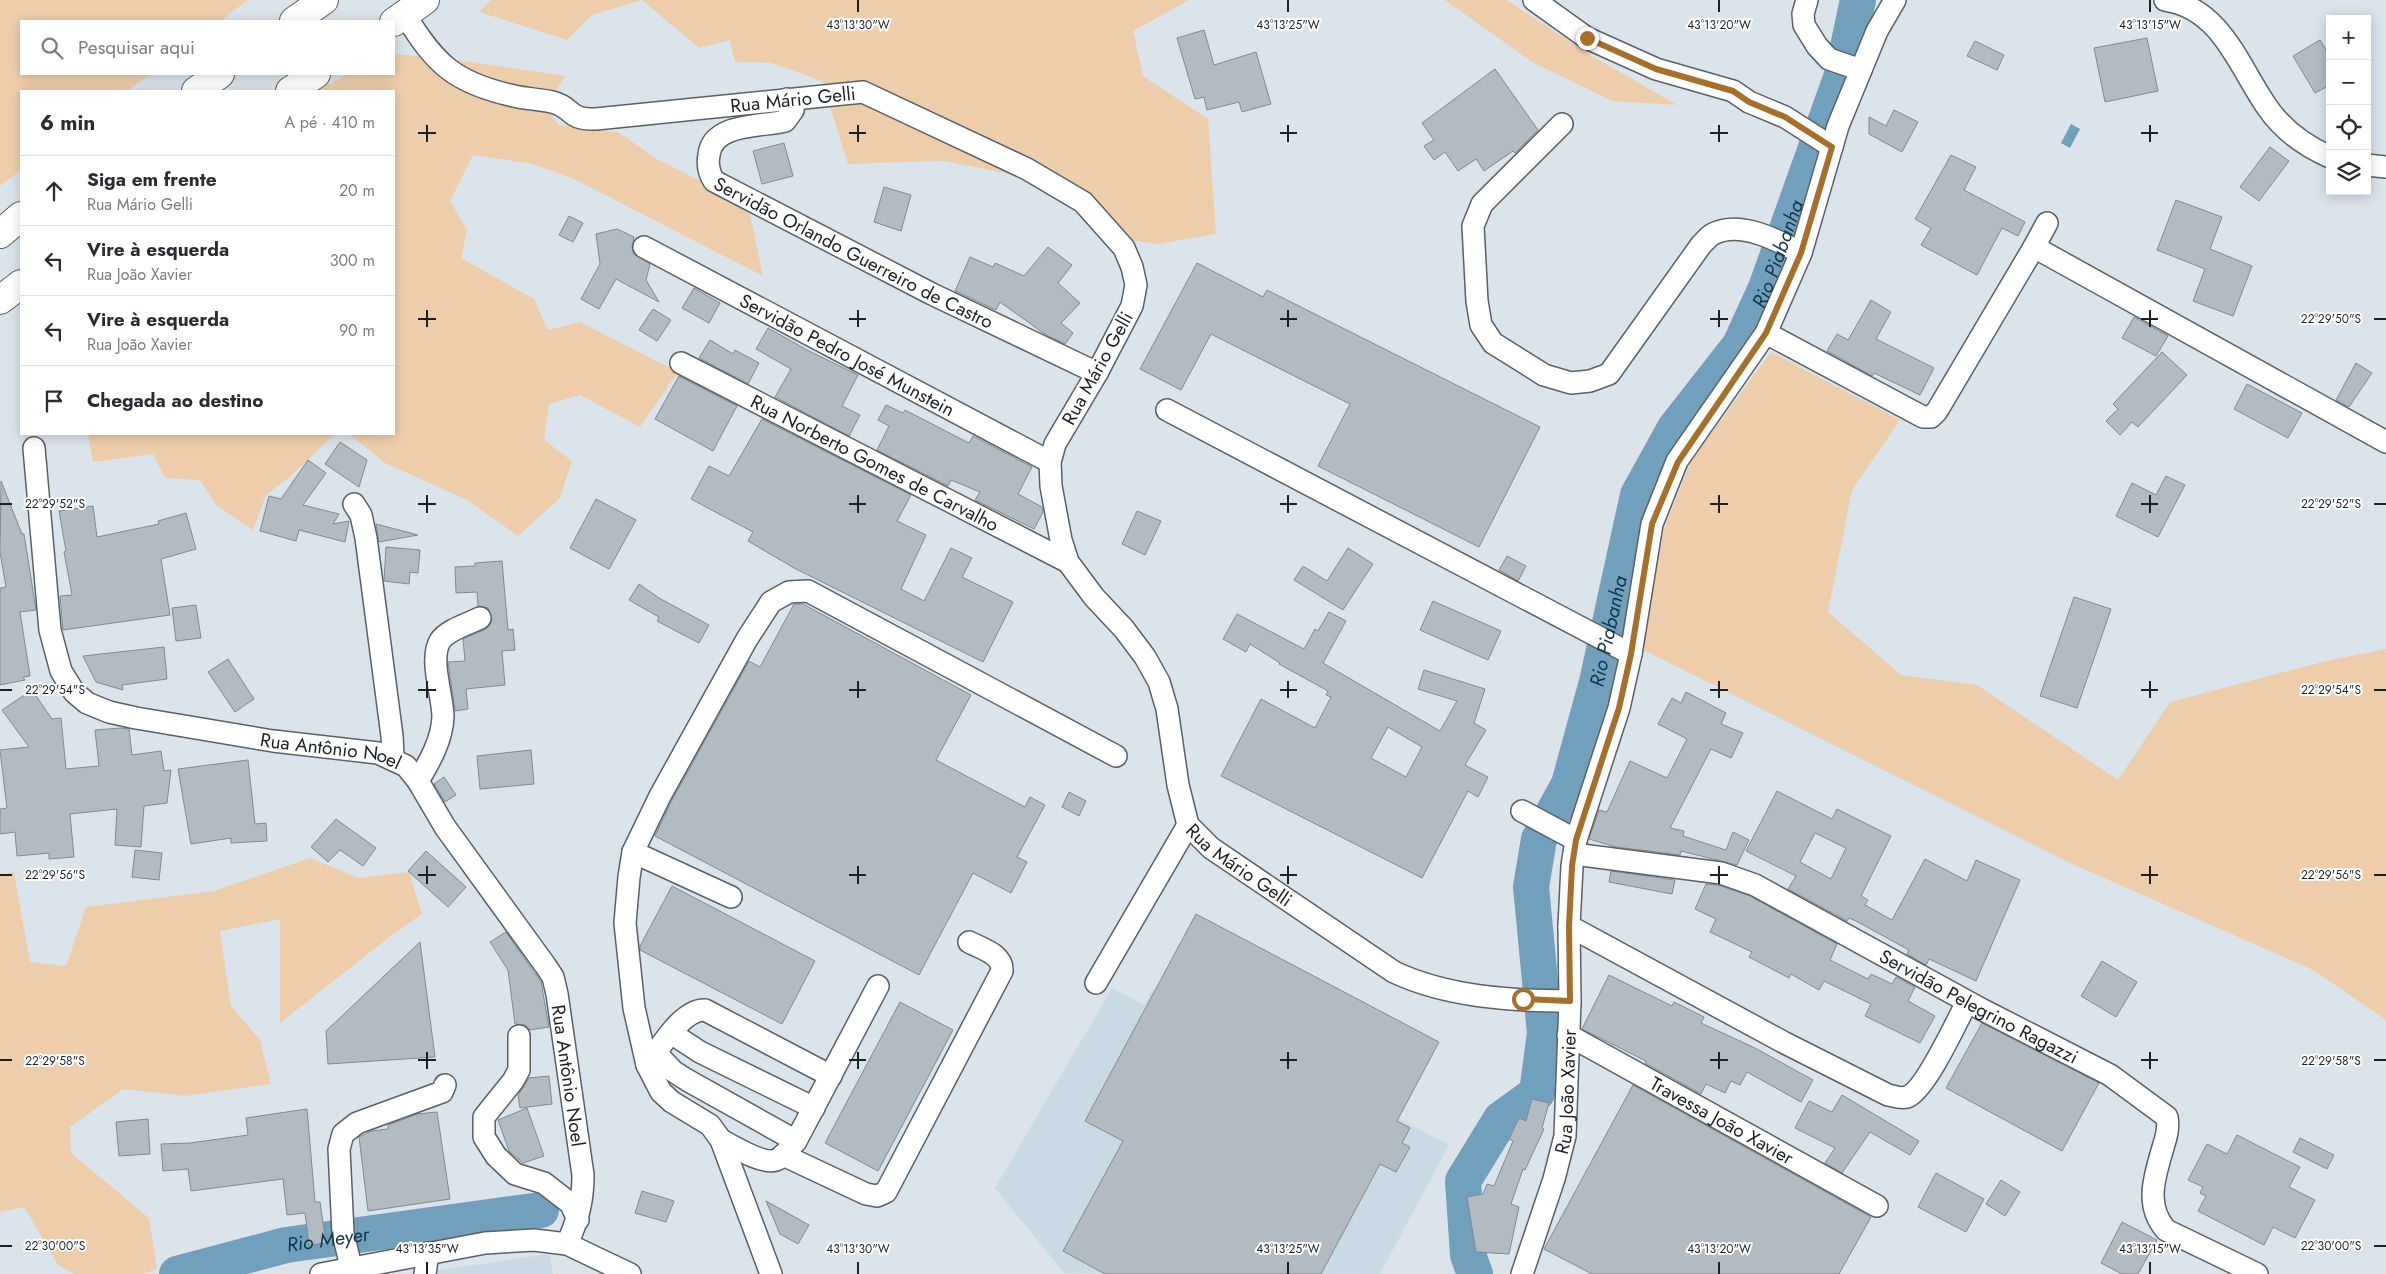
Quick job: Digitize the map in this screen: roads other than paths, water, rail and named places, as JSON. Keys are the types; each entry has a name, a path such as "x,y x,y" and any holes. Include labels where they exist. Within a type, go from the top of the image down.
{"highway":[{"path":"295,20 324,0"},
{"path":"197,90 219,75"},
{"path":"292,90 314,75"},
{"path":"0,234 20,217"},
{"path":"0,300 20,285"}],"street":[{"path":"1534,0 1594,41 1656,69 1733,91 1749,102 1785,117 1831,146"},
{"path":"1807,0 1803,14 1804,25 1817,46 1829,59 1856,69"},
{"name":"Rua João Xavier","path":"1522,1274 1554,1179 1565,1136 1568,1036 1561,1001 1575,847 1619,708 1631,654 1652,524 1678,462 1766,333 1791,248 1831,146 1856,69 1895,0"},
{"path":"2165,0 2185,4 2197,10 2214,24 2267,107 2281,124 2300,140 2326,154"},
{"name":"Rua Mário Gelli","path":"408,12 429,52 452,73 487,89 513,96 559,104 578,119 596,119 864,92 950,131 1026,169 1083,202 1124,248 1132,266 1136,285 1132,306 1097,373 1055,444 1050,462 1055,515 1068,562 1094,597 1124,629 1145,657 1159,682 1167,709 1181,799 1188,825 1211,848 1394,972 1416,982 1476,995 1561,1001"},
{"name":"Servidão Orlando Guerreiro de Castro","path":"788,99 793,110 785,121 727,132 714,139 710,148 708,166 714,182 932,294 1097,373"},
{"path":"1562,124 1482,204 1473,226 1476,301 1482,325 1493,343 1544,375 1571,383 1590,381 1609,374 1701,244 1713,234 1731,229 1751,232 1791,248"},
{"path":"2371,165 2386,167"},
{"path":"1766,333 1923,417 1930,417 1937,411 2047,223"},
{"name":"Servidão Pedro José Munstein","path":"644,246 1050,462"},
{"path":"2034,247 2386,442"},
{"name":"Rua Norberto Gomes de Carvalho","path":"681,363 1068,562"},
{"path":"1167,410 1585,632 1631,654"},
{"name":"Rua Antônio Noel","path":"34,448 50,630 61,671 74,692 87,703 109,712 127,716 273,742 378,753 393,758 406,766 418,780 445,827 553,977 583,1167 583,1196 578,1220 567,1244"},
{"path":"354,504 361,515 366,538 392,736 393,758"},
{"path":"771,1274 721,1140 710,1125 672,1102 661,1092 634,1008 625,923 633,852 660,796 746,639 771,602 789,592 808,591 1116,756"},
{"path":"418,780 438,741 443,717 436,659 440,641 453,631 480,618"},
{"path":"1522,811 1575,847"},
{"path":"1096,983 1188,825"},
{"name":"Servidão Pelegrino Ragazzi","path":"1575,847 1721,873 1755,885 1967,1002 2110,1075 2167,1117 2168,1129 2153,1190 2154,1210 2157,1220 2166,1230 2257,1274"},
{"path":"633,852 731,897"},
{"path":"1569,926 1783,1042 1888,1094 1900,1098 1907,1097 1918,1088 1939,1056 1967,1002"},
{"path":"651,1059 680,1075 790,1148 866,1194 877,1196 886,1192 1002,971 999,958 969,942"},
{"path":"721,1140 764,1160 776,1160 790,1148 814,1108 878,986"},
{"path":"651,1059 671,1033 690,1013 705,1010 831,1076"},
{"path":"671,1033 700,1052 814,1108"},
{"path":"519,1036 519,1070 513,1081 484,1117 484,1137 496,1156 516,1174 544,1183 571,1204 578,1220"},
{"name":"Travessa João Xavier","path":"1568,1036 1877,1206"},
{"path":"351,1267 343,1233 339,1149 343,1134 357,1123 442,1092 445,1085"},
{"path":"321,1274 485,1243 534,1240 567,1244 630,1274"},
{"path":"425,1274 428,1253"}],"water":[{"path":"2071,124 2080,129 2070,148 2061,143"}],"waterway":[{"name":"Rio Piabanha","path":"1475,1274 1468,1255 1463,1181 1501,1119 1537,1093 1545,1033 1531,887 1539,839 1569,784 1597,682 1638,495 1675,428 1740,345 1766,288 1842,75 1858,0"},
{"name":"Rio Meyer","path":"177,1274 286,1245 541,1210"}]}
